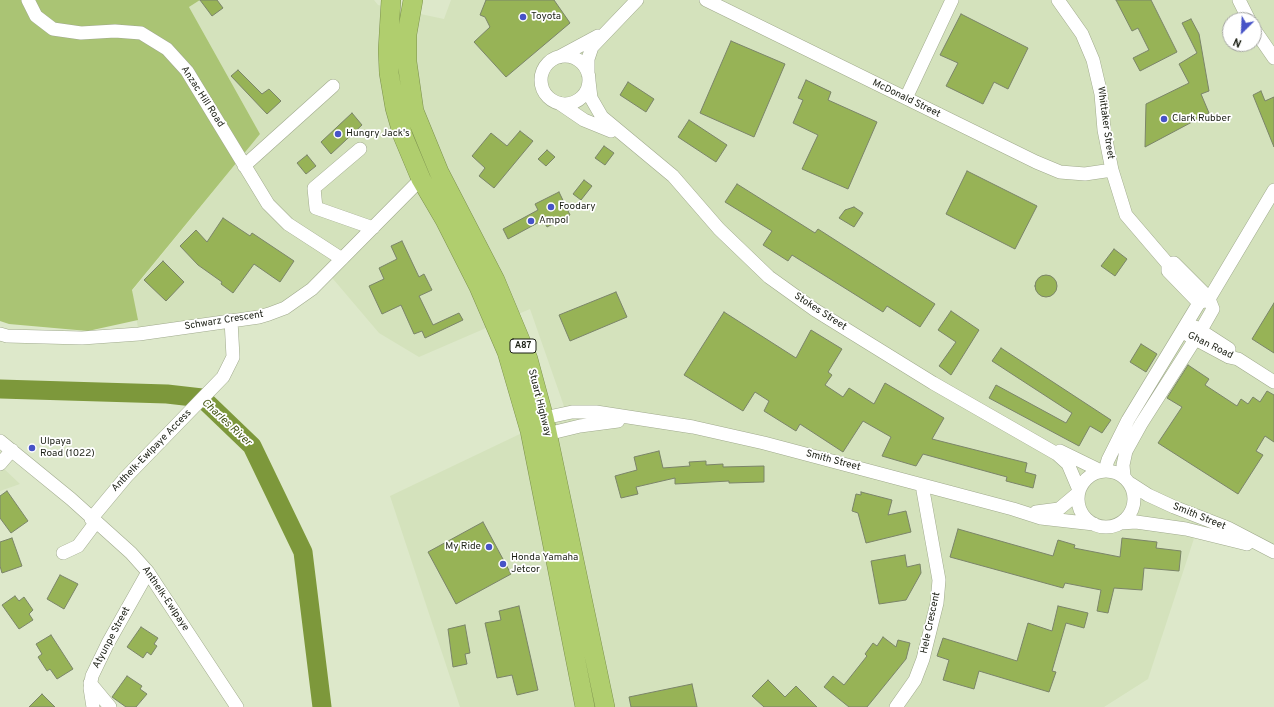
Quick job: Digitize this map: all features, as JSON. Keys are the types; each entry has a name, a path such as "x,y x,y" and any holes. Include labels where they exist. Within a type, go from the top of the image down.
{"highway":[{"name":"Stuart Highway","path":"391,0 388,50 392,92 403,136 421,179 445,220 492,316 537,428 606,707"},
{"name":"Stuart Highway","path":"413,0 407,34 407,62 414,111 439,172 495,280 517,330 536,387 537,428 585,707"},
{"path":"421,179 439,172"}],"street":[{"name":"Anzac Hill Road","path":"28,0 36,16 53,29 81,33 115,31 141,33 167,49 187,71 268,204 278,216 306,237 342,259"},
{"path":"559,103 570,103 581,98 588,87 590,53 596,42 637,0"},
{"name":"McDonald Street","path":"706,0 1036,162 1060,172 1086,174 1112,170"},
{"path":"906,98 952,0"},
{"name":"Whittaker Street","path":"1058,0 1082,34 1093,60 1101,94 1104,130 1112,170 1126,215 1168,264 1168,270 1204,301"},
{"path":"1239,0 1246,12"},
{"path":"608,29 584,45 556,58 547,65 543,70 541,82 545,93 553,101 559,103 584,120 601,126 630,142"},
{"path":"1262,41 1274,58"},
{"path":"556,58 567,56 578,60 583,65 589,79 591,98 597,111 607,123 630,142"},
{"path":"244,166 333,86"},
{"name":"Stokes Street","path":"630,142 673,176 738,249 790,292 933,383 1040,443 1103,471"},
{"path":"360,149 314,188 316,208 373,228"},
{"name":"Schwarz Crescent","path":"0,334 7,336 82,338 125,335 259,317 285,308 312,289 421,179"},
{"path":"1103,471 1128,420 1274,190"},
{"path":"1128,480 1114,472 1103,471 1090,475 1079,491 1079,508 1083,515 1094,524 1107,527 1121,523 1128,518 1133,510 1135,501 1128,480 1122,465 1126,451 1141,424 1198,335 1212,309 1204,301"},
{"name":"Anthelk-Ewlpaye Access","path":"62,553 78,546 93,520 126,477 223,377 233,357 231,320"},
{"name":"Ghan Road","path":"1186,328 1229,357 1238,359 1274,382"},
{"name":"Smith Street","path":"537,428 562,414 584,412 728,434 1050,520 1094,524"},
{"name":"Anthelk-Ewlpaye","path":"0,441 131,553 148,572 236,707"},
{"name":"Stokes Street","path":"1040,443 1068,464 1079,491"},
{"path":"0,464 12,450"},
{"name":"Smith Street","path":"1128,480 1161,501 1228,528 1271,551"},
{"name":"Hele Crescent","path":"896,707 915,680 923,658 937,603 939,580 922,485"},
{"name":"Smith Street","path":"1013,509 1039,512 1053,511 1064,506 1079,491"},
{"name":"Smith Street","path":"1121,523 1136,522 1186,529 1271,551"},
{"name":"Atyunpe Street","path":"90,682 108,643 148,572"},
{"path":"90,682 93,707"},
{"path":"90,682 110,707"}],"shaded area":[{"path":"200,0 374,0 378,5 444,19 451,0 1274,0 1274,552 1203,511 1148,679 1104,707 460,707 390,496 566,412 530,309 419,357 379,333 328,273 285,308 139,334 132,291 260,134 189,7"},
{"path":"0,465 20,484 0,491"}],"green space":[{"path":"0,0 200,0 189,7 260,134 132,290 138,320 88,331 9,324 0,321"}],"building":[{"path":"200,0 217,0 223,8 212,16"},
{"path":"486,0 554,0 570,23 506,77 474,42 490,27 485,17 480,15"},
{"path":"1116,0 1151,0 1177,52 1140,71 1133,58 1149,50 1138,28 1132,31"},
{"path":"961,14 1028,48 1008,89 994,82 983,104 946,86 958,63 940,55"},
{"path":"1191,19 1199,34 1209,91 1201,94 1209,113 1145,147 1146,104 1189,83 1179,64 1197,53 1182,23"},
{"path":"731,41 785,64 754,137 700,113"},
{"path":"238,70 262,94 269,89 281,101 267,114 231,76"},
{"path":"806,80 831,92 828,100 877,122 848,189 802,169 818,135 793,123 803,100 798,98"},
{"path":"628,82 654,99 646,112 620,95"},
{"path":"1261,91 1265,101 1274,97 1274,147 1253,95"},
{"path":"352,113 362,125 331,154 321,142"},
{"path":"689,120 727,145 716,162 678,137"},
{"path":"520,131 533,141 494,188 479,176 485,168 472,156 491,133 507,146"},
{"path":"604,146 614,153 605,165 595,158"},
{"path":"547,150 555,157 546,166 538,159"},
{"path":"307,155 316,166 306,174 297,163"},
{"path":"967,171 1037,206 1015,249 946,214"},
{"path":"584,180 592,186 581,200 573,194"},
{"path":"737,184 815,233 818,229 935,304 920,327 887,306 883,312 792,255 788,261 763,245 772,231 725,202"},
{"name":"Foodary","path":"559,192 570,215 547,227 543,220 508,239 503,229 538,210 535,204"},
{"path":"854,207 863,213 854,227 839,218 845,210"},
{"path":"223,218 250,236 252,233 294,261 280,282 254,264 233,293 221,284 222,282 198,265 180,246 196,230 207,242"},
{"path":"402,241 419,277 424,274 432,290 419,296 433,325 459,313 463,320 425,338 422,331 414,334 401,305 382,314 369,286 384,279 379,268 397,259 391,246"},
{"path":"1114,249 1127,259 1115,276 1101,266"},
{"path":"163,261 184,282 166,301 144,280"},
{"path":"1046,275 1054,278 1057,286 1054,294 1046,297 1038,294 1035,286 1038,278"},
{"path":"616,292 627,317 570,341 559,315"},
{"path":"1274,303 1274,353 1252,339"},
{"path":"951,311 979,330 951,375 939,366 956,342 938,330"},
{"path":"724,312 796,358 811,330 842,349 828,372 832,375 825,385 843,397 849,388 874,404 885,383 944,418 932,439 1027,463 1025,472 1036,475 1033,488 1006,481 1007,477 923,454 916,466 882,456 891,437 863,421 843,452 800,424 796,431 764,411 769,401 755,392 743,411 684,375"},
{"path":"1141,344 1157,354 1146,372 1130,362"},
{"path":"1001,348 1111,420 1102,433 1090,426 1079,446 989,398 996,385 1066,423 1072,413 992,361"},
{"path":"1188,365 1209,379 1205,385 1237,406 1241,399 1248,404 1253,397 1260,402 1267,391 1274,395 1274,442 1265,436 1256,451 1263,455 1238,494 1158,443 1182,407 1167,398"},
{"path":"659,451 663,468 690,466 689,462 706,461 706,465 723,464 723,467 764,466 764,482 729,483 729,481 675,484 675,478 636,487 638,494 621,498 615,476 637,470 634,457"},
{"path":"7,491 28,521 11,533 0,518 0,496"},
{"path":"861,492 892,500 888,515 906,511 911,532 866,543 858,513 852,511 856,494 861,495"},
{"path":"483,522 511,574 456,604 428,552"},
{"path":"958,529 1053,556 1058,540 1075,545 1074,548 1120,557 1122,538 1157,542 1156,548 1181,551 1179,571 1144,568 1142,590 1114,588 1108,613 1097,611 1101,590 1065,583 1063,588 950,557"},
{"path":"12,538 22,566 2,573 0,566 0,542"},
{"path":"905,555 907,567 920,564 921,573 906,600 879,604 871,561"},
{"path":"60,575 78,584 64,609 47,599"},
{"path":"15,596 19,601 24,597 33,610 29,614 33,620 19,629 2,605"},
{"path":"519,606 538,690 517,695 512,675 497,678 485,623 501,620 499,611"},
{"path":"1058,606 1088,613 1084,628 1066,623 1052,671 1056,672 1049,692 979,671 974,689 943,680 949,660 937,656 943,638 1017,661 1028,623 1052,631"},
{"path":"465,625 470,653 465,654 467,664 453,667 448,629"},
{"path":"141,627 158,638 154,644 157,646 151,655 147,652 143,658 127,647"},
{"path":"51,635 73,669 57,679 50,669 47,671 38,657 42,654 36,644"},
{"path":"883,637 896,647 898,640 910,643 906,659 867,707 849,707 824,687 833,676 844,685 867,656 865,654 873,643 877,646"},
{"path":"127,676 142,686 140,689 147,694 136,707 126,707 112,697"},
{"path":"768,680 785,697 796,686 817,707 764,707 752,696"},
{"path":"692,684 697,707 631,707 629,697"},
{"path":"42,694 55,707 29,707"}],"waterway":[{"name":"Charles River","path":"0,389 167,394 202,398 252,446 303,552 322,707"}],"place":[{"name":"Toyota","path":"523,17"},
{"name":"Clark Rubber","path":"1164,119"},
{"name":"Hungry Jack's","path":"338,134"},
{"name":"Foodary","path":"551,207"},
{"name":"Ampol","path":"531,221"},
{"name":"Ulpaya Road (1022)","path":"32,448"},
{"name":"My Ride","path":"489,547"},
{"name":"Honda Yamaha Jetcor","path":"503,564"}]}
